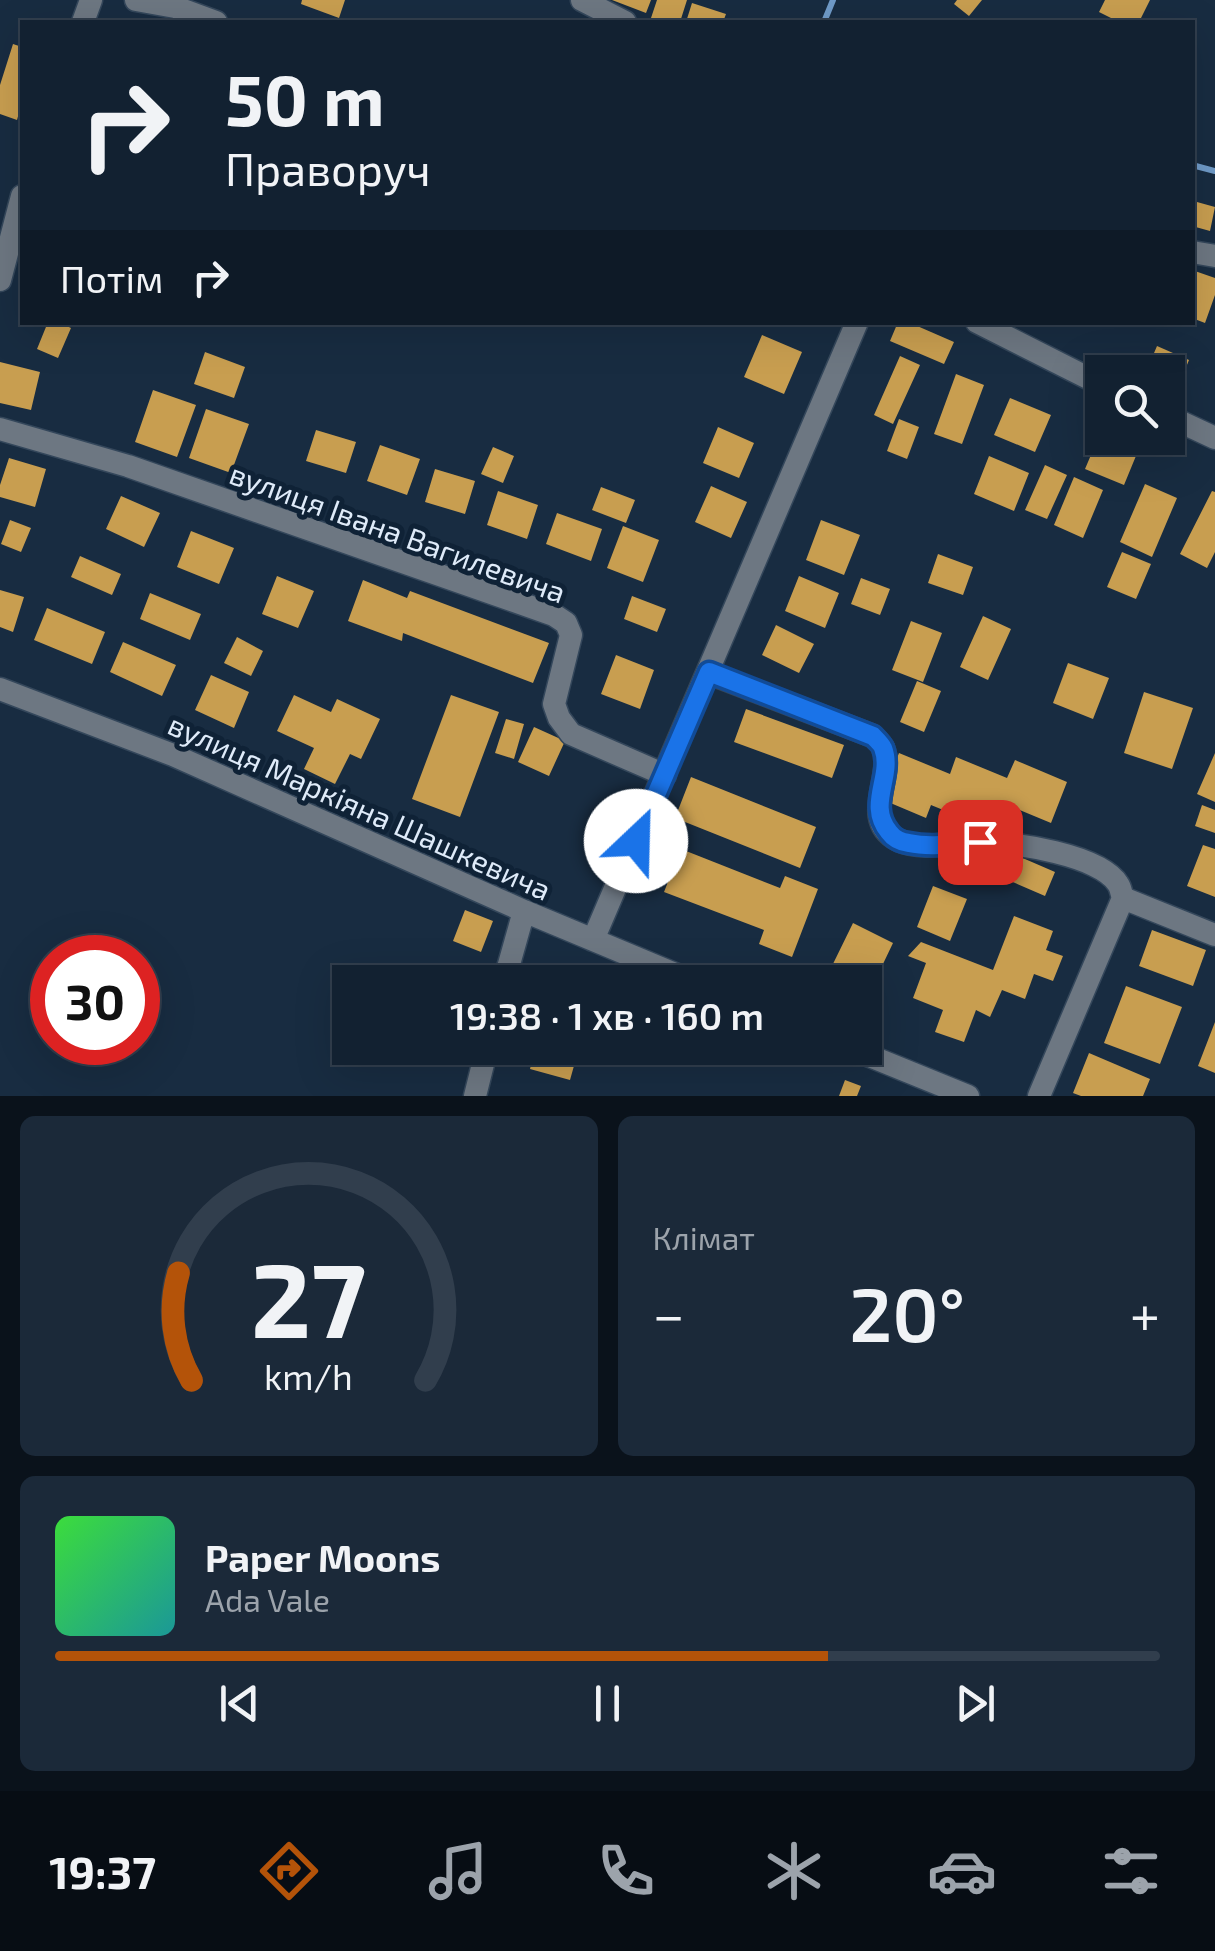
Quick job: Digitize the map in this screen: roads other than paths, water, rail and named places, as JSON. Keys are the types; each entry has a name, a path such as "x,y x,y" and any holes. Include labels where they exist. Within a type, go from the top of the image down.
{"street":[{"path":"136,0 176,4 212,20"},
{"path":"582,0 621,20"},
{"path":"0,280 20,204"},
{"path":"593,940 856,325"},
{"path":"982,325 1085,376"},
{"path":"1185,424 1215,438"},
{"name":"вулиця Івана Вагилевича","path":"0,429 128,466 554,615 566,624 571,635 554,704 559,718 572,734 666,775"},
{"path":"709,672 873,736 883,746 885,761 880,817 896,840 910,844 1020,844 1074,858 1108,873 1118,884 1123,898 1039,1096"},
{"name":"вулиця Маркіяна Шашкевича","path":"0,689 173,755 653,965"},
{"path":"1123,898 1215,935"},
{"path":"509,965 524,911"},
{"path":"882,1061 968,1096"},
{"path":"475,1096 483,1065"}],"waterway":[{"path":"825,20 833,0"},
{"path":"1195,166 1215,171"}]}
